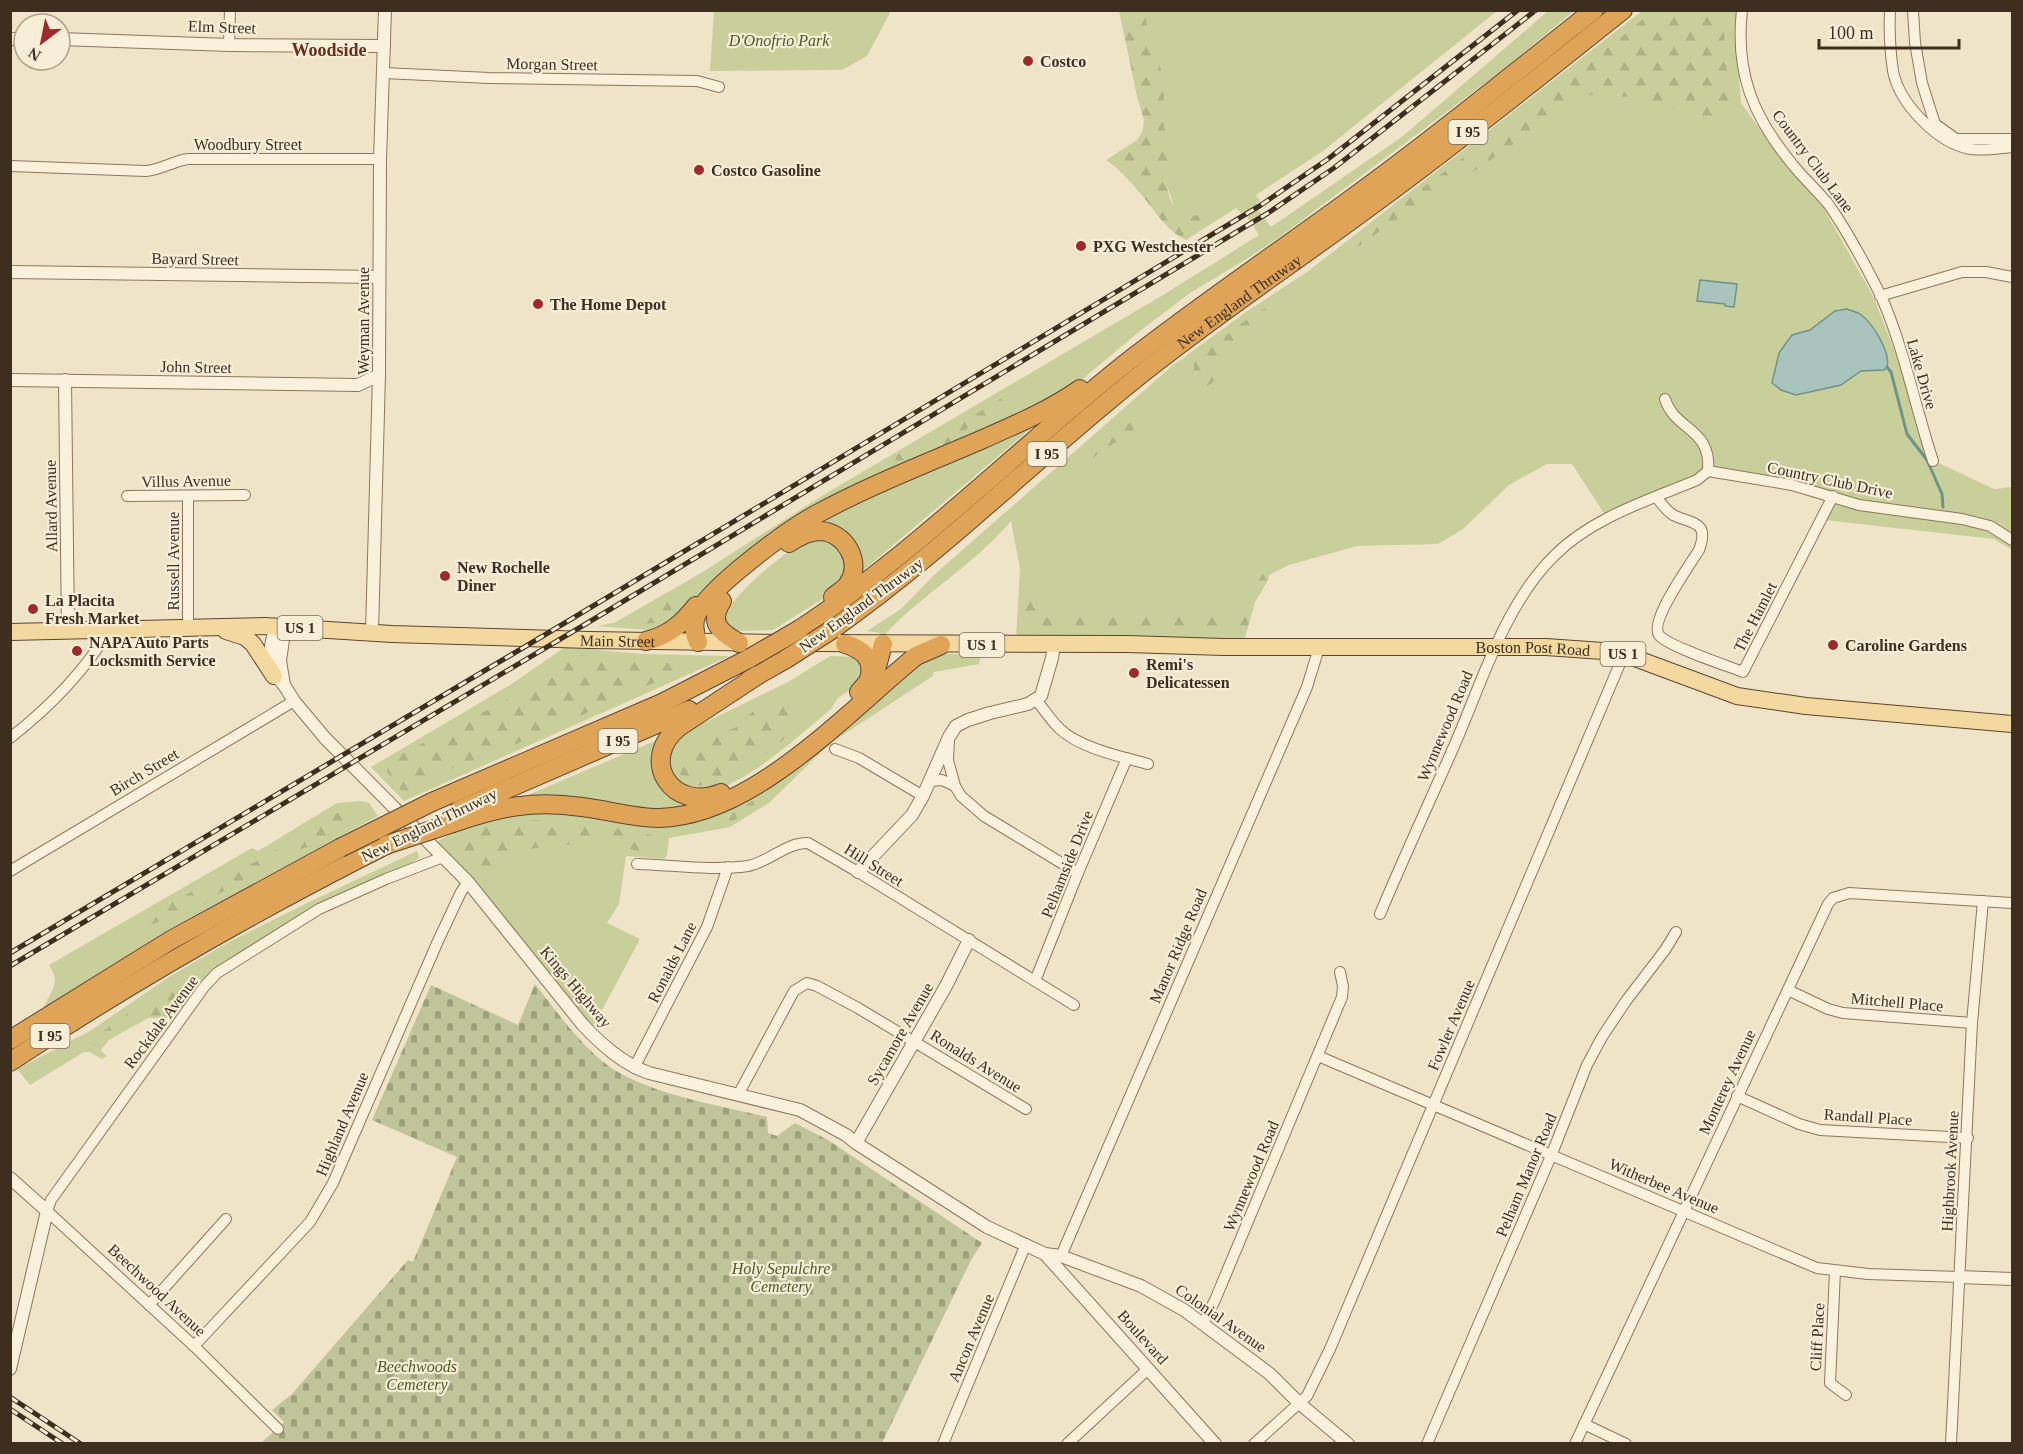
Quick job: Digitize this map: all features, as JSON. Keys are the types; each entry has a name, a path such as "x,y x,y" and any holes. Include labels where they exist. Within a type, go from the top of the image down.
{"highway":[{"name":"New England Thruway","path":"1305,243 1423,145 1594,10"},
{"name":"New England Thruway","path":"10,1062 83,1004 200,923 340,848 432,802 662,702 754,667 786,659 833,629 932,553 1258,276 1305,243 1411,177 1623,10"},
{"name":"New England Thruway","path":"10,1040 386,845 449,820 541,773 666,720 754,667 889,565 1095,389 1202,305 1258,276"},
{"path":"698,642 694,629 699,611 707,600 778,538 825,510 1051,408 1202,305"},
{"path":"698,642 710,616 722,601 753,573 798,537 813,531 830,533 843,542 851,554 852,572 848,584 822,605 804,627"},
{"path":"646,641 665,635 678,627 707,593 746,565"},
{"path":"722,601 716,612 717,624 723,633 739,643"},
{"path":"845,644 863,652 870,662 870,689"},
{"path":"449,820 527,804 568,805 647,818 673,817 702,811 748,790 781,769 870,689 888,644"},
{"path":"754,667 668,737 662,750 661,767 667,782 678,792 689,797 707,798 743,781 789,750 916,656 941,645"}],"main road":[{"name":"Main Street","path":"10,632 208,626 739,643 1224,647"},
{"path":"208,626 245,637 279,680"},
{"name":"Boston Post Road","path":"1224,647 1546,647 1603,651 1624,654 1672,674 1737,696 1806,706 2013,724"}],"street":[{"path":"229,45 230,10"},
{"name":"Weyman Avenue","path":"372,632 379,375 380,159 385,10"},
{"name":"Country Club Lane","path":"1742,10 1739,33 1744,78 1760,116 1791,163 1832,210 1880,296"},
{"path":"1890,10 1889,29 1893,72 1904,98 1924,123 1954,144 1971,150 2013,147"},
{"path":"1913,10 1915,43 1922,83 1935,124 1956,138 2013,139"},
{"name":"Elm Street","path":"72,39 229,45 384,46"},
{"name":"Morgan Street","path":"384,73 489,78 697,81 719,87"},
{"name":"Woodbury Street","path":"10,166 146,171 188,159 380,159"},
{"name":"Bayard Street","path":"10,272 379,277"},
{"path":"1880,296 1962,272 1986,272 2013,277"},
{"name":"Lake Drive","path":"1880,296 1897,338 1918,417 1933,460"},
{"name":"John Street","path":"10,380 358,385 379,375"},
{"name":"Allard Avenue","path":"65,381 69,630"},
{"path":"1665,399 1671,412 1706,447 1709,459 1708,471"},
{"name":"Country Club Drive","path":"1708,471 1792,485 1859,505 1962,519 1989,526 2013,540"},
{"name":"Wynnewood Road","path":"1380,914 1495,648 1522,594 1554,555 1575,538 1601,522 1697,480 1708,471"},
{"name":"Villus Avenue","path":"127,496 245,495"},
{"name":"Russell Avenue","path":"188,496 188,626"},
{"name":"The Hamlet","path":"1656,497 1671,514 1693,521 1702,530 1703,540 1659,615 1656,628 1659,636 1671,644 1743,672 1833,496"},
{"name":"Kings Highway","path":"282,627 274,633 269,662 294,701 326,738 468,882 600,1042 634,1068 800,1110 846,1135 987,1227"},
{"path":"10,738 66,689 110,629"},
{"path":"858,872 912,815 956,726 968,720 1036,700 1044,689 1054,645"},
{"name":"Manor Ridge Road","path":"1061,1256 1307,687 1318,651 1316,646"},
{"name":"Fowler Avenue","path":"1254,1443 1308,1396 1544,848 1624,654"},
{"path":"1036,700 1060,729 1071,737 1127,759 1148,764"},
{"name":"Birch Street","path":"10,871 294,701"},
{"path":"949,737 948,760 955,786 961,796 984,816 1078,873"},
{"path":"835,749 859,758 923,795"},
{"name":"Pelhamside Drive","path":"1035,981 1127,759"},
{"path":"930,781 942,780 955,786"},
{"name":"Hill Street","path":"637,864 728,867 750,865 765,861 801,843 808,843 1074,1005"},
{"name":"Rockdale Avenue","path":"47,1211 51,1200 107,1120 204,987 217,973 319,909 386,879 444,857"},
{"name":"Ronalds Lane","path":"634,1068 707,927 728,867"},
{"name":"Highland Avenue","path":"194,1346 310,1222 320,1207 333,1183 460,892 468,882"},
{"name":"Monterey Avenue","path":"1575,1443 1825,910 1833,898 1849,893 2013,903"},
{"name":"Highbrook Avenue","path":"1951,1443 1972,1023 1983,901"},
{"name":"Pelham Manor Road","path":"1427,1443 1551,1156 1587,1065 1626,1001 1676,932"},
{"name":"Sycamore Avenue","path":"856,1143 946,986 969,940"},
{"name":"Wynnewood Road","path":"1203,1324 1342,997 1343,986 1340,972"},
{"name":"Ronalds Avenue","path":"738,1095 794,992 807,983 817,986 915,1041 1026,1110"},
{"name":"Mitchell Place","path":"1788,990 1828,1009 1843,1013 1972,1023"},
{"name":"Witherbee Avenue","path":"1318,1056 1817,1268 1835,1271 2013,1279"},
{"name":"Randall Place","path":"1737,1096 1799,1124 1820,1130 1968,1138"},
{"name":"Beechwood Avenue","path":"10,1178 194,1346 278,1429"},
{"path":"10,1369 47,1211"},
{"path":"149,1305 226,1219"},
{"name":"Colonial Avenue","path":"987,1227 1045,1254 1061,1256 1160,1295 1270,1374 1299,1403 1348,1443"},
{"name":"Ancon Avenue","path":"944,1443 1026,1244"},
{"name":"Boulevard","path":"1045,1254 1215,1443"},
{"name":"Cliff Place","path":"1835,1271 1830,1383 1846,1395"},
{"path":"1067,1443 1148,1369"},
{"path":"1584,1424 1626,1443"}],"green space":[{"name":"D'Onofrio Park","path":"714,10 891,11 867,56 842,70 710,71"},
{"path":"1119,11 1144,11 1160,67 1164,86 1163,119 1169,151 1167,185 1174,206 1192,216 1228,207 1186,240 1166,225 1128,179 1106,160 1137,140 1142,132 1144,120"},
{"path":"1132,11 1497,11 1323,151 1256,195 1260,201 1255,205 1271,227 1403,136 1548,11 1574,11 1500,72 1281,236 1190,293 1072,388 747,552 700,592 684,614 659,631 597,626 614,623 701,573 825,494 1163,295 1259,235 1244,212 1241,213 1236,208 1186,240 1166,183"},
{"path":"1642,11 1737,11 1735,26 1741,103 1780,157 1823,207 1874,298 1901,368 1926,457 1994,489 2012,487 2012,550 1994,539 1824,520 1834,494 1705,470 1607,518 1572,464 1547,464 1509,485 1463,529 1438,544 1357,546 1289,565 1269,575 1255,602 1243,645 1016,640 1020,569 1011,521 997,537 885,634 867,631 901,609 935,574 1172,366 1246,312 1307,272"},
{"path":"1653,11 1723,11 1728,93 1735,112 1730,125 1648,99 1593,94 1553,116 1456,184 1436,191 1324,269 1322,265 1348,243 1576,74"},
{"path":"1280,301 1282,304 1240,343 1213,382 1206,387 1194,376 1194,361 1252,315"},
{"path":"1035,378 1018,399 998,414 975,422 955,439 922,459 894,464 897,455 949,430"},
{"path":"1143,416 1145,422 1075,470 1049,482 1079,457"},
{"path":"1032,424 1034,426 859,574 859,561 813,522"},
{"path":"818,538 836,549 844,562 846,567 840,583 827,596 773,630 732,631 724,618 744,590 788,552"},
{"path":"1269,572 1268,580 1255,602 1247,629 1235,632 1025,629 1020,626 1023,584 1027,594 1047,613 1205,616 1235,621 1245,615 1249,597 1263,573"},
{"path":"667,597 674,602 665,617 649,624 637,623 635,618"},
{"path":"565,647 643,654 730,656 404,801 371,767 510,685"},
{"path":"571,654 624,660 652,660 673,664 678,669 676,673 514,745 435,775 407,792 396,787 387,772 390,760 503,702 543,669"},
{"path":"929,654 981,654 979,664 934,672 933,676 835,740 769,803 730,827 669,838 667,855 664,859 626,856 619,904 607,923 640,939 592,1029 437,844 438,841 480,818 531,808 644,825 691,822 734,806"},
{"path":"830,656 859,657 865,663 861,682 838,698 831,709 756,769 724,787 708,792 698,792 688,788 671,775 667,757 683,733 788,682"},
{"path":"782,700 796,711 794,725 779,744 766,753 737,770 699,786 688,781 677,771 676,761 683,755 701,748 709,737 735,728 764,701"},
{"path":"657,740 652,759 657,779 701,805 642,815 528,798 528,795"},
{"path":"778,786 781,788 742,816 718,827 699,828 700,823 739,809"},
{"path":"361,801 369,803 378,816 164,932 43,1009 55,983 55,977 49,965 252,848 258,851 337,803"},
{"path":"361,808 369,813 366,818 352,827 345,826 313,845 289,853 257,874 234,884 189,914 168,918 138,930 131,928 130,923 251,864 327,817"},
{"path":"517,819 593,823 652,835 657,842 656,847 650,851 641,852 594,838 582,843 518,850 488,871 469,863 462,855 455,837 469,831"},
{"path":"417,851 419,857 413,862 234,957 171,1018 155,1005 109,1033 99,1049 107,1056 102,1059 89,1052 84,1052 30,1085 17,1069 90,1031 169,977 229,942"},
{"name":"Holy Sepulchre Cemetery","path":"535,984 584,1043 602,1061 618,1072 637,1082 680,1097 767,1117 768,1133 777,1136 795,1123 828,1140 982,1243 971,1260 882,1443 260,1444 284,1422 272,1410 292,1394 408,1260 413,1262 457,1157 372,1120 431,985 518,1025"},
{"path":"173,990 182,990 171,1018 148,1018 109,1040 100,1051 94,1046 104,1031 115,1022"}],"water":[{"path":"1700,280 1737,284 1734,307 1697,301"},
{"path":"1847,309 1860,314 1875,331 1884,346 1888,361 1884,370 1861,371 1841,385 1796,395 1781,390 1772,383 1779,353 1792,335 1810,330 1835,311"}],"waterway":[{"path":"1887,367 1891,372 1907,434 1927,460 1942,494 1943,507"}],"railway":[{"path":"10,953 1261,205 1328,159 1518,10"},
{"path":"10,966 584,625 1268,213 1334,168 1536,10"},
{"path":"10,1397 81,1444"},
{"path":"10,1409 63,1444"}],"place":[{"name":"Costco","path":"1028,61"},
{"name":"Costco Gasoline","path":"699,170"},
{"name":"PXG Westchester","path":"1081,246"},
{"name":"The Home Depot","path":"538,304"},
{"name":"New Rochelle Diner","path":"445,576"},
{"name":"La Placita Fresh Market","path":"33,609"},
{"name":"Caroline Gardens","path":"1833,645"},
{"name":"NAPA Auto Parts Locksmith Service","path":"77,651"},
{"name":"Remi's Delicatessen","path":"1134,673"}],"district":[{"name":"Woodside","path":"329,50"}],"park label":[{"name":"Beechwoods Cemetery","path":"417,1375"}]}
